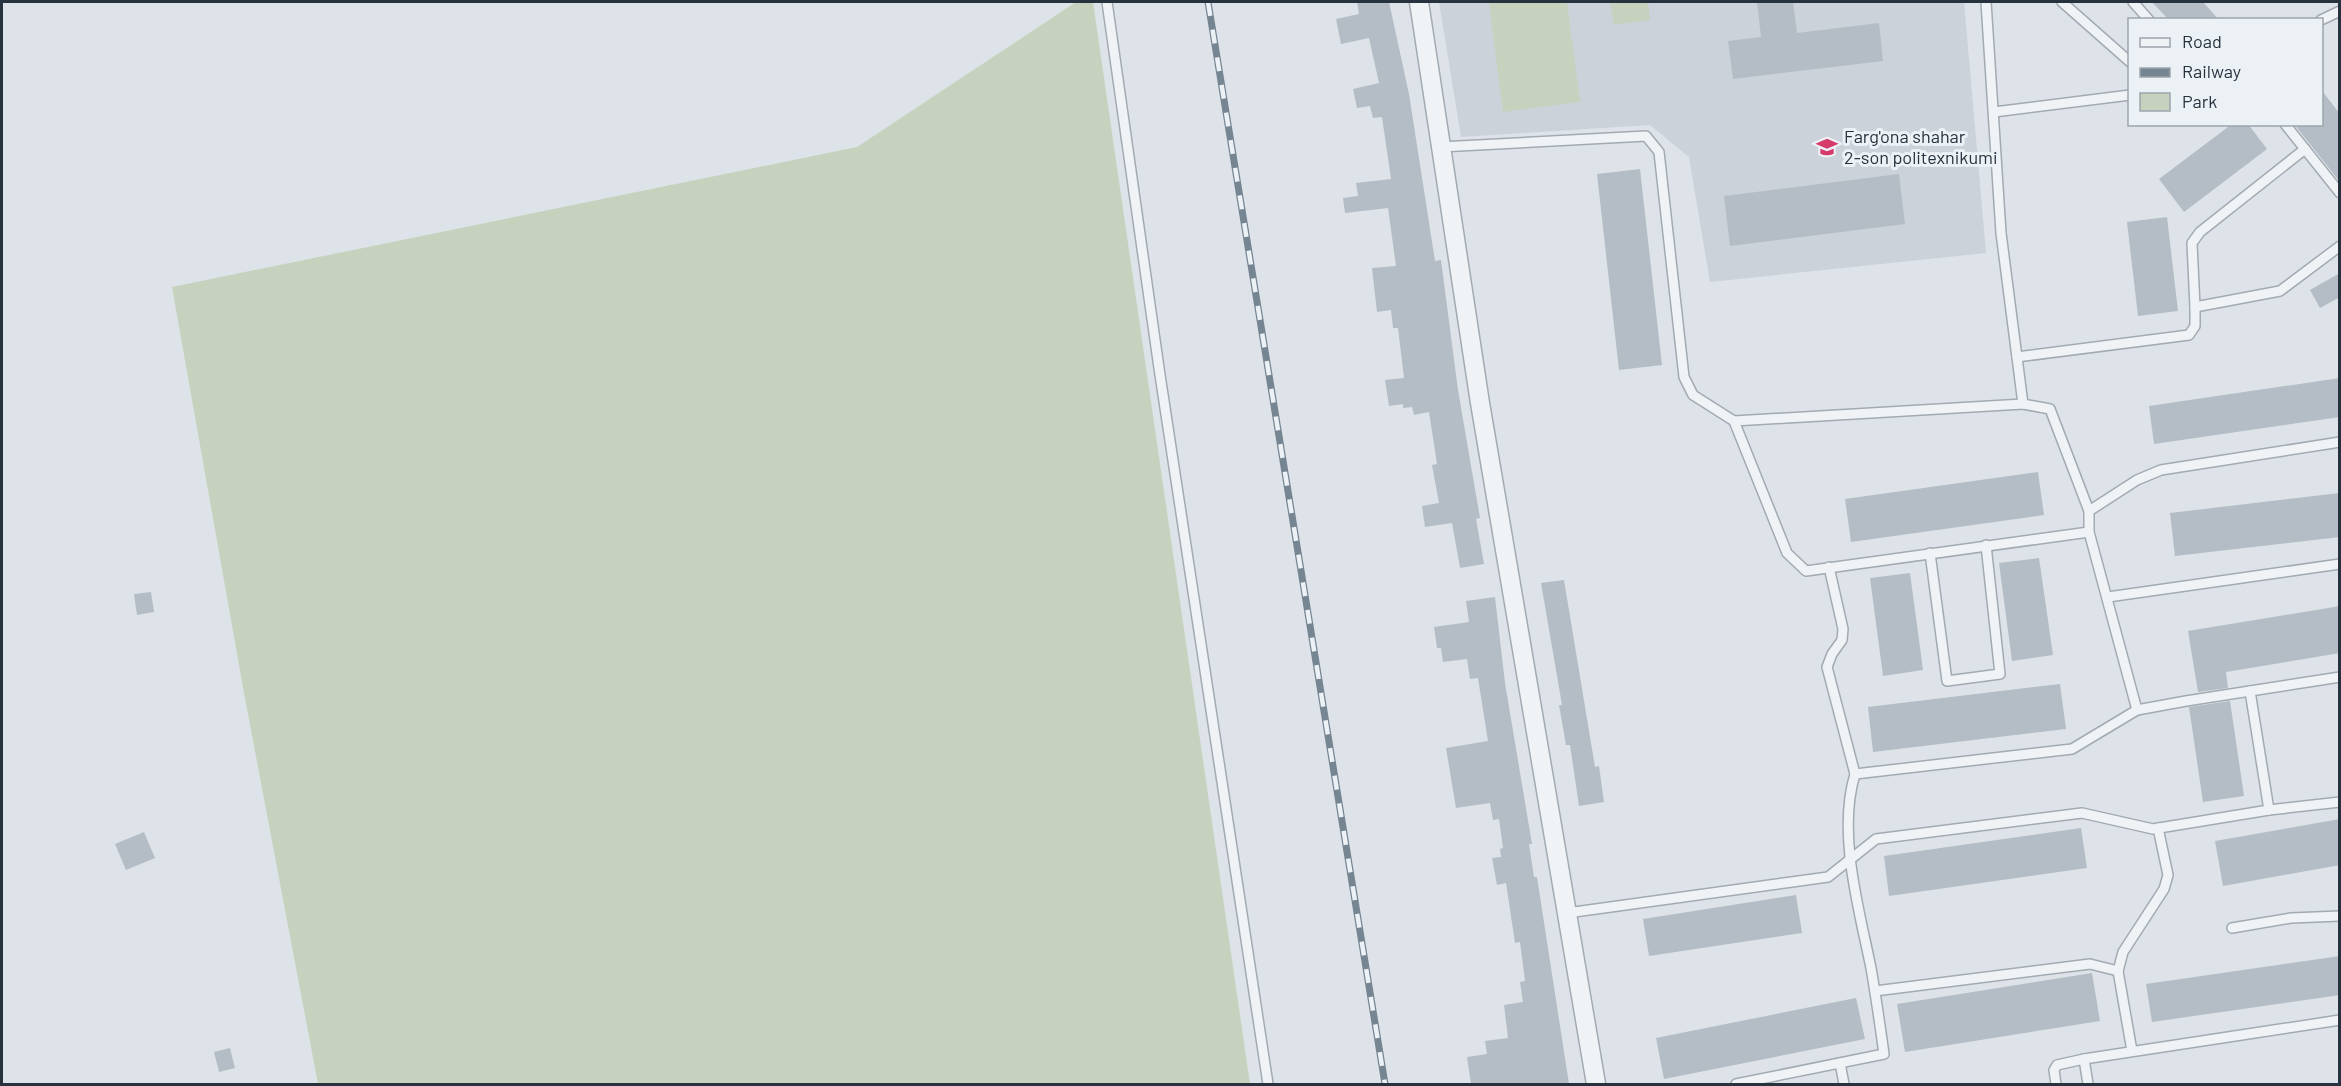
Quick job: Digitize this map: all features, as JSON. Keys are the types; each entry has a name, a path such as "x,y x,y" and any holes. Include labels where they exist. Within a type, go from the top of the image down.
{"street":[{"path":"1419,2 1480,403 1596,1084"}],"lane":[{"path":"1107,2 1160,375 1268,1084"},
{"path":"1986,2 2001,233 2023,404"},
{"path":"2062,2 2128,60"},
{"path":"2133,2 2147,18"},
{"path":"2323,19 2340,10"},
{"path":"1994,112 2128,95"},
{"path":"2287,126 2340,193"},
{"path":"1440,147 1646,136 1659,152 1684,377 1693,396 1734,421 2023,404 2050,409 2089,511 2089,532 2137,710"},
{"path":"2017,357 2189,335 2195,326 2192,243 2200,232 2304,149"},
{"path":"2195,307 2280,291 2340,246"},
{"path":"1734,421 1787,553 1806,571 1986,544 2089,532"},
{"path":"2089,511 2136,480 2161,470 2340,442"},
{"path":"1930,553 1947,681 2001,674 1986,544"},
{"path":"2108,597 2340,564"},
{"path":"1736,1084 1884,1054 1875,991 1850,860 1850,791 1855,774 1827,667 1832,654 1842,640 1843,629 1828,567"},
{"path":"1855,774 2072,749 2137,710 2340,677"},
{"path":"2250,691 2269,810"},
{"path":"1567,913 1828,877 1876,839 2082,813 2153,829 2269,810 2340,802"},
{"path":"2132,1051 2118,971 2123,952 2164,889 2168,875 2158,828"},
{"path":"2232,928 2291,918 2340,916"},
{"path":"1875,991 2090,964 2118,971"},
{"path":"2056,1084 2054,1070 2057,1065 2132,1051 2340,1020"},
{"path":"2084,1059 2088,1084"},
{"path":"1840,1063 1844,1084"}],"shaded area":[{"name":"Farg'ona shahar 2-son politexnikumi","path":"1439,2 1964,2 1986,253 1710,282 1689,157 1650,125 1461,137"}],"green space":[{"path":"1076,2 1093,2 1250,1084 318,1084 244,693 172,287 857,147"},
{"path":"1489,2 1567,2 1580,102 1503,112"},
{"path":"1610,2 1648,2 1650,20 1614,25"}],"building":[{"path":"1357,2 1389,2 1409,94 1435,261 1441,260 1458,390 1480,518 1476,519 1484,564 1460,568 1452,523 1425,527 1422,506 1439,503 1432,465 1437,464 1429,412 1414,415 1412,407 1403,408 1403,404 1389,406 1385,380 1404,378 1398,328 1393,328 1391,310 1377,312 1372,268 1396,266 1388,208 1345,213 1343,198 1358,196 1356,183 1391,179 1382,117 1373,118 1370,106 1357,108 1353,89 1379,83 1369,38 1341,44 1336,19 1359,14"},
{"path":"1757,2 1793,2 1797,33 1879,23 1883,61 1733,79 1728,41 1761,37"},
{"path":"2152,2 2203,2 2217,18 2167,18"},
{"path":"2323,92 2340,114 2340,182 2296,126 2323,126"},
{"path":"2229,126 2250,126 2267,149 2184,212 2159,179"},
{"path":"1640,169 1662,365 1619,370 1597,174"},
{"path":"1899,174 1905,224 1730,246 1724,196"},
{"path":"2167,217 2178,311 2138,316 2127,222"},
{"path":"2340,273 2340,297 2320,308 2310,290"},
{"path":"2340,378 2340,417 2154,444 2149,406"},
{"path":"2038,472 2044,515 1851,542 1845,499"},
{"path":"2340,493 2340,537 2175,556 2170,513"},
{"path":"2039,558 2053,655 2012,661 1999,563"},
{"path":"1910,573 1923,670 1883,676 1870,578"},
{"path":"1564,580 1595,767 1599,766 1604,802 1579,806 1570,745 1566,745 1559,705 1562,705 1541,583"},
{"path":"151,592 154,612 137,615 134,594"},
{"path":"1495,597 1505,683 1532,844 1529,844 1534,877 1537,877 1569,1084 1471,1084 1467,1057 1487,1054 1485,1041 1508,1038 1504,1005 1523,1002 1520,982 1525,981 1520,942 1515,943 1506,883 1497,885 1492,858 1501,857 1500,849 1503,848 1499,819 1493,820 1490,803 1456,808 1446,748 1488,741 1478,678 1470,679 1467,659 1443,662 1441,648 1437,648 1434,627 1469,622 1466,601"},
{"path":"2340,606 2340,653 2226,672 2228,688 2198,692 2188,631"},
{"path":"2060,684 2066,729 1873,752 1868,707"},
{"path":"2230,701 2244,796 2203,802 2189,707"},
{"path":"2340,819 2340,865 2223,886 2215,841"},
{"path":"2081,828 2087,868 1889,896 1884,856"},
{"path":"144,832 155,858 126,870 115,844"},
{"path":"1796,895 1802,933 1649,956 1643,919"},
{"path":"2340,956 2340,995 2152,1022 2146,984"},
{"path":"2092,973 2100,1021 1905,1052 1897,1004"},
{"path":"1856,998 1865,1039 1664,1079 1656,1038"},
{"path":"230,1048 235,1068 219,1072 214,1052"}],"railway":[{"path":"1208,2 1385,1084"}],"place":[{"name":"Farg'ona shahar 2-son politexnikumi","path":"1827,147"}]}
